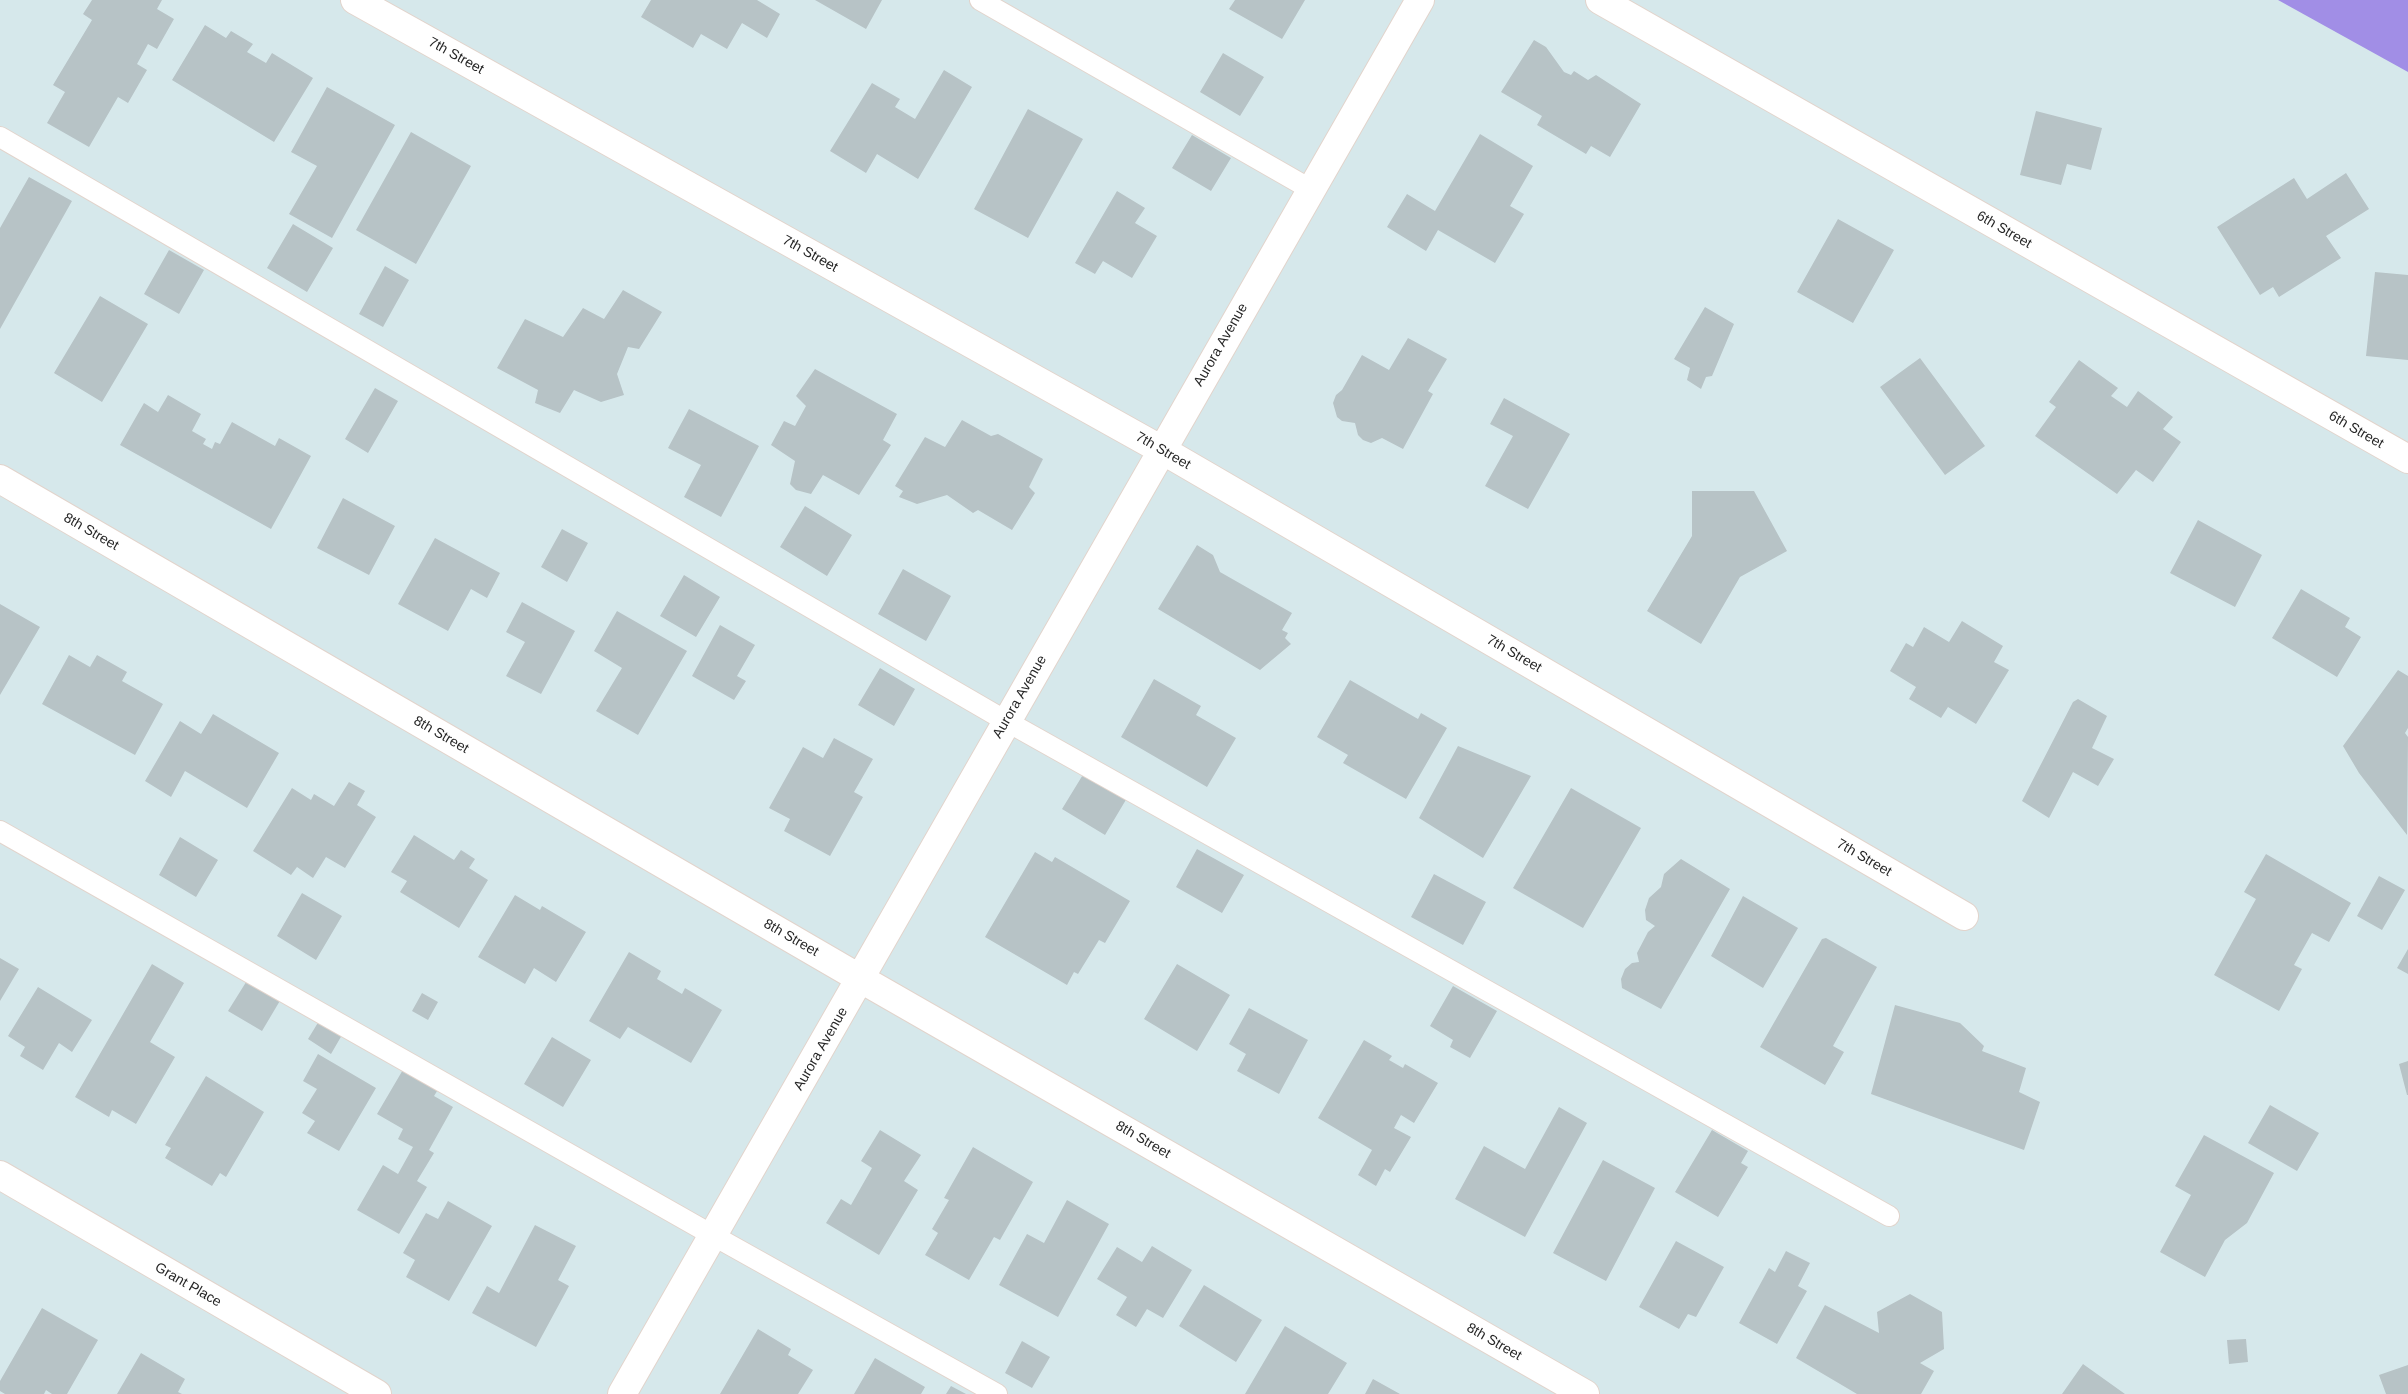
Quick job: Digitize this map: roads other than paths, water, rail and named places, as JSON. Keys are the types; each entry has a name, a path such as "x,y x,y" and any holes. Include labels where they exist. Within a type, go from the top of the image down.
{"street":[{"name":"7th Street","path":"355,0 1162,450 1964,916"},
{"name":"Aurora Avenue","path":"622,1394 861,979 1310,189 1420,0"},
{"name":"6th Street","path":"1600,0 2408,459"},
{"name":"8th Street","path":"0,479 861,979 1585,1394"},
{"name":"Grant Place","path":"0,1175 377,1394"}],"lane":[{"path":"980,0 1310,189"},
{"path":"0,138 1006,721 1889,1216"},
{"path":"0,831 714,1236 997,1394"}]}
